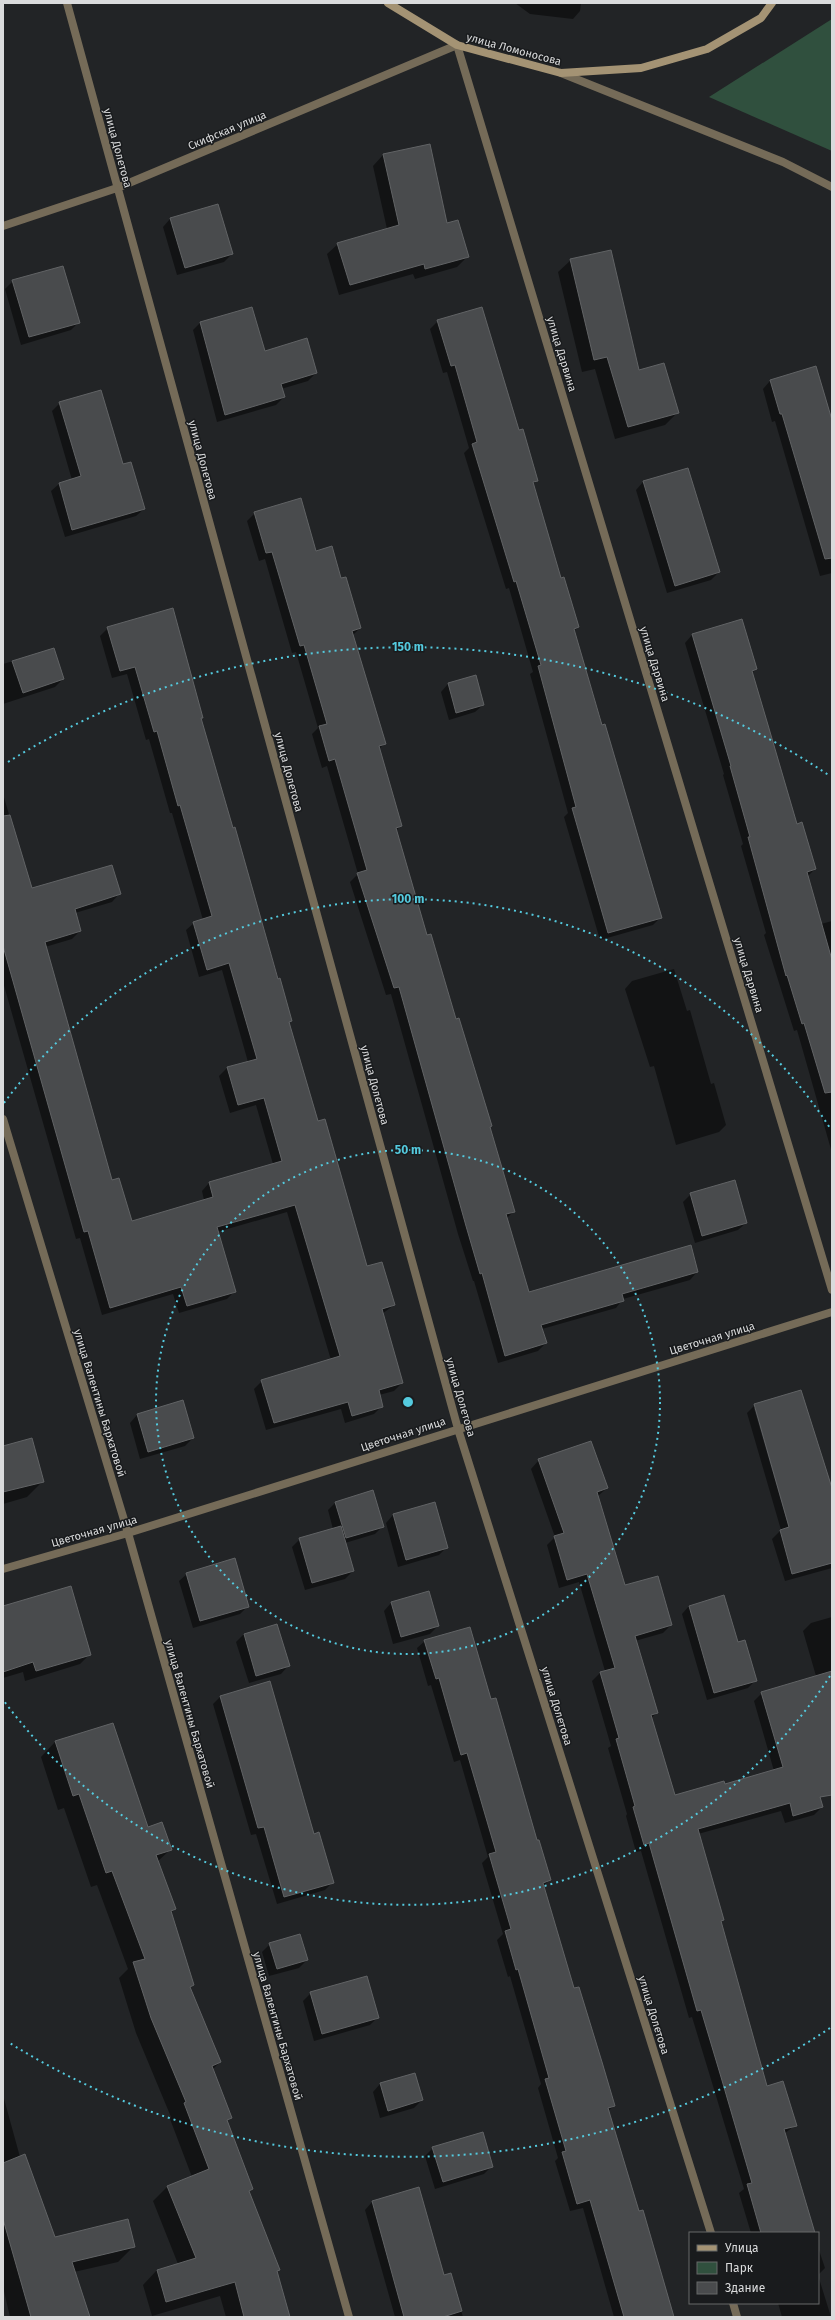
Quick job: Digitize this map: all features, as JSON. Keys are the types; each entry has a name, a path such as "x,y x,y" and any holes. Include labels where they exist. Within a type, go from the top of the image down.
{"main road":[{"name":"улица Ломоносова","path":"388,3 457,45 561,73 641,68 707,49 762,18 772,3"}],"street":[{"name":"улица Долетова","path":"67,3 458,1428 711,2232"},
{"name":"Скифская улица","path":"3,226 117,188 457,45"},
{"name":"улица Дарвина","path":"457,45 832,1290"},
{"path":"561,73 783,162 832,187"},
{"name":"улица Валентины Бархатовой","path":"3,1119 128,1533 349,2317"},
{"name":"Цветочная улица","path":"3,1569 128,1533 458,1428 832,1312"},
{"path":"733,2304 738,2317"}],"green space":[{"path":"832,19 832,151 709,97"}],"building":[{"path":"430,144 447,223 458,220 469,257 425,269 424,264 350,285 337,243 399,225 383,154"},
{"path":"218,204 233,254 185,268 170,218"},
{"path":"611,250 639,370 664,363 679,413 628,427 607,357 594,360 570,259"},
{"path":"63,266 80,323 29,337 12,280"},
{"path":"252,307 265,351 307,338 317,373 281,384 285,397 225,415 200,322"},
{"path":"482,307 519,430 523,429 538,481 533,482 561,578 564,577 579,627 574,629 602,725 605,724 662,918 608,933 572,808 576,807 538,666 541,665 472,444 477,442 455,365 451,366 437,320"},
{"path":"816,366 832,420 832,558 825,559 782,414 780,414 770,380"},
{"path":"101,390 123,464 131,462 145,509 72,530 59,483 81,476 59,402"},
{"path":"688,468 720,572 675,586 643,481"},
{"path":"301,498 316,551 332,546 341,578 346,577 361,628 352,631 386,744 379,746 402,826 396,828 427,935 431,934 456,1019 459,1018 492,1126 490,1127 515,1212 506,1214 529,1292 691,1245 698,1272 622,1294 624,1301 541,1325 547,1343 505,1356 482,1273 480,1274 466,1226 399,987 394,988 357,873 367,870 335,759 329,761 319,726 327,724 304,645 300,646 272,552 266,553 254,512"},
{"path":"173,608 203,718 201,718 233,828 235,827 278,979 280,978 292,1021 289,1022 318,1121 325,1119 367,1266 382,1262 395,1305 382,1309 403,1383 379,1390 383,1407 352,1416 348,1402 274,1423 261,1380 340,1356 295,1205 217,1227 236,1292 187,1306 181,1287 110,1308 88,1231 84,1232 3,946 3,816 10,815 32,888 112,865 121,894 75,909 81,931 45,942 112,1180 119,1178 132,1221 213,1197 209,1182 282,1161 264,1098 238,1105 227,1067 257,1059 229,963 207,970 193,922 212,916 180,805 178,806 157,731 154,732 135,667 120,671 107,627"},
{"path":"742,619 757,669 752,671 797,824 802,822 816,869 807,872 832,960 832,1092 825,1093 804,1023 802,1024 787,975 786,976 748,837 750,837 731,766 692,634"},
{"path":"54,648 64,679 23,693 12,661"},
{"path":"476,675 484,705 456,713 448,683"},
{"path":"735,1180 747,1223 702,1236 690,1193"},
{"path":"801,1390 832,1488 832,1563 792,1574 780,1530 789,1527 754,1404"},
{"path":"183,1400 194,1438 148,1452 137,1414"},
{"path":"32,1438 44,1482 3,1492 3,1446"},
{"path":"591,1441 608,1488 597,1492 625,1585 658,1576 672,1625 635,1636 658,1713 651,1715 675,1795 724,1781 725,1784 783,1767 761,1692 832,1671 832,1795 820,1797 823,1807 793,1816 790,1803 698,1829 724,1920 721,1921 767,2086 783,2081 797,2126 784,2129 815,2232 761,2232 747,2184 752,2183 701,2010 697,2011 649,1843 644,1845 633,1807 635,1806 616,1739 619,1738 600,1672 615,1668 587,1574 567,1580 554,1536 564,1533 538,1459"},
{"path":"373,1490 384,1527 346,1538 335,1502"},
{"path":"435,1502 448,1548 406,1560 393,1514"},
{"path":"341,1526 354,1571 312,1583 299,1538"},
{"path":"235,1558 249,1607 200,1621 186,1573"},
{"path":"71,1586 91,1655 36,1671 33,1662 3,1672 3,1606"},
{"path":"429,1591 439,1626 401,1637 391,1602"},
{"path":"724,1595 738,1642 745,1640 757,1681 714,1693 689,1606"},
{"path":"277,1624 290,1666 256,1676 244,1634"},
{"path":"470,1627 491,1699 496,1698 537,1840 539,1840 551,1880 543,1883 574,1988 579,1987 602,2062 615,2106 608,2108 639,2211 643,2210 674,2317 624,2317 590,2200 577,2204 562,2152 566,2151 545,2079 549,2078 518,1969 516,1970 505,1931 511,1929 489,1854 496,1852 467,1753 461,1755 439,1678 436,1679 424,1640"},
{"path":"270,1681 314,1834 319,1832 334,1883 284,1897 264,1827 258,1828 220,1696"},
{"path":"113,1723 148,1827 162,1822 172,1850 156,1855 176,1909 171,1911 194,1985 190,1987 221,2062 212,2066 232,2118 227,2120 253,2189 249,2191 280,2270 277,2271 290,2317 244,2317 235,2282 166,2302 157,2270 196,2258 167,2186 209,2169 184,2103 186,2102 151,2018 133,1962 145,1959 112,1871 106,1873 79,1794 73,1796 55,1741"},
{"path":"300,1934 308,1960 277,1969 269,1943"},
{"path":"367,1976 379,2018 322,2034 310,1992"},
{"path":"415,2073 423,2100 388,2111 380,2083"},
{"path":"483,2132 493,2167 443,2182 432,2147"},
{"path":"25,2154 55,2237 128,2219 135,2247 72,2262 90,2317 31,2317 3,2219 3,2163"},
{"path":"419,2187 444,2275 451,2273 462,2311 443,2317 404,2317 372,2201"}]}
